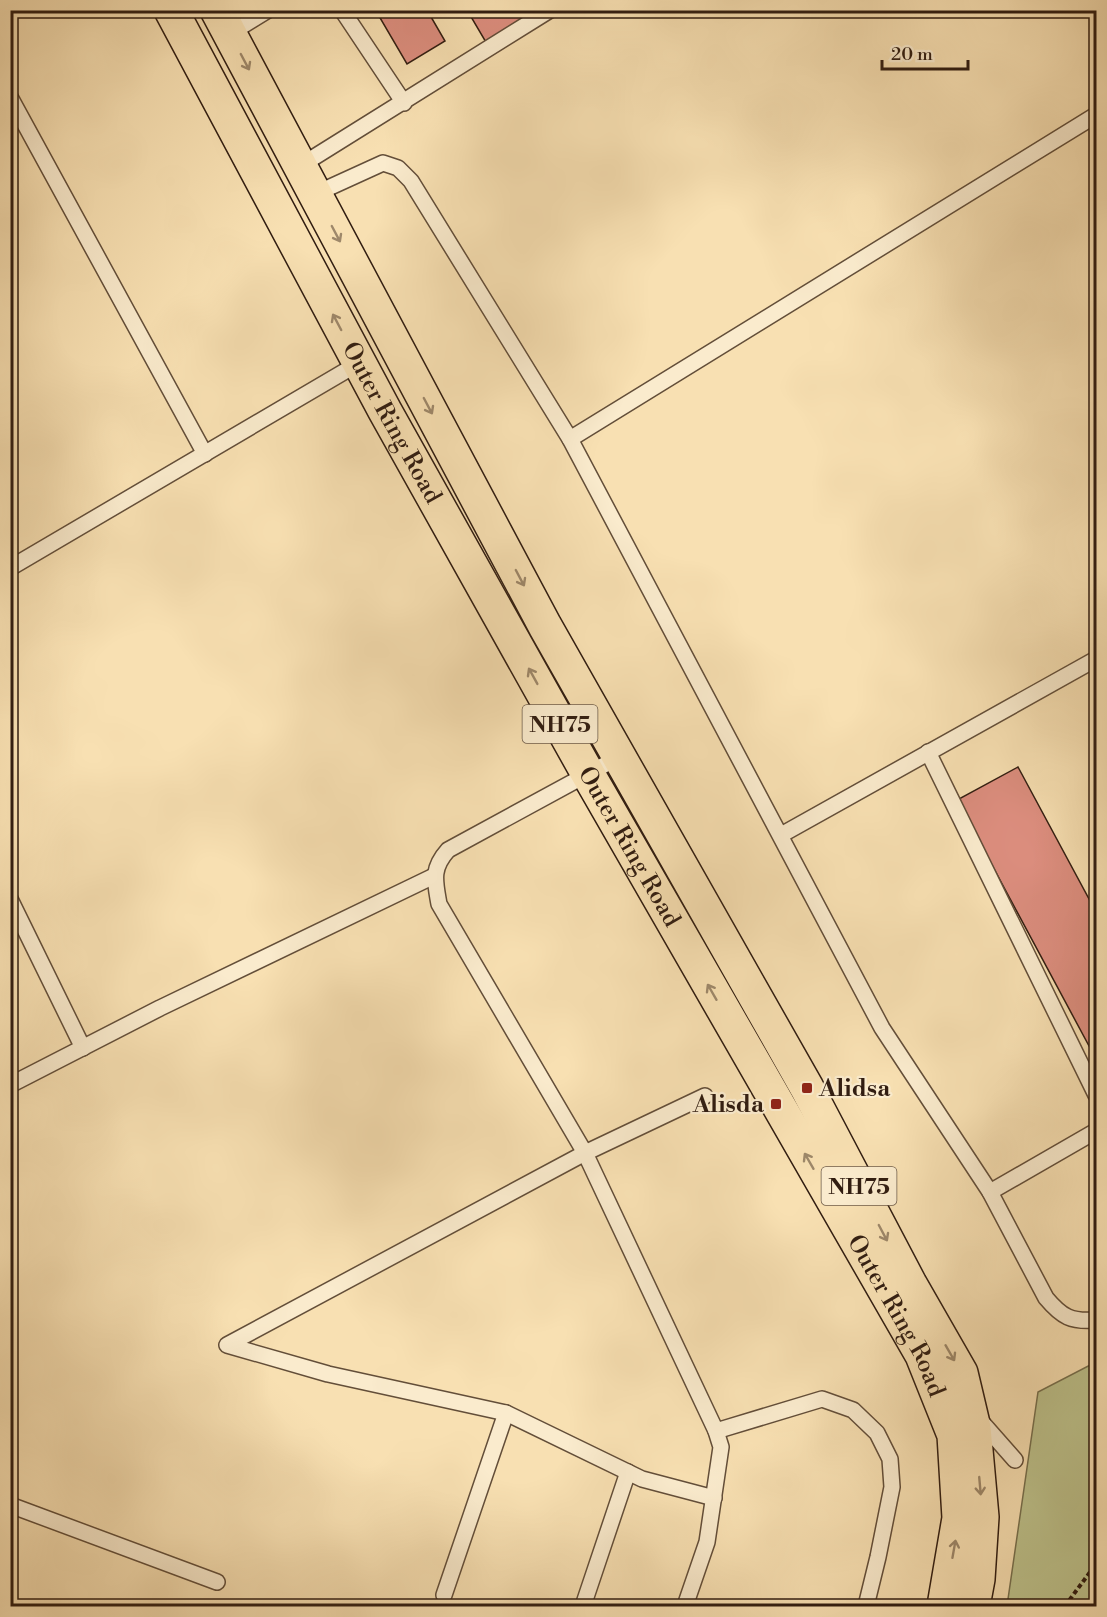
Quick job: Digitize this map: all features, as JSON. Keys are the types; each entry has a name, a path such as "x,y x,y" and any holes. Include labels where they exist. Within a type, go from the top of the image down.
{"highway":[{"name":"Outer Ring Road","path":"171,10 359,363 588,774 922,1355 954,1435 959,1518 944,1606"},
{"name":"Outer Ring Road","path":"223,22 545,626 807,1088 910,1284 961,1373 975,1428 982,1517 978,1580 973,1606"}],"lane":[{"path":"223,22 268,10"},
{"path":"342,10 404,103"},
{"path":"308,180 404,103 550,10"},
{"path":"10,97 205,454"},
{"path":"570,439 1096,114"},
{"path":"308,180 383,164 398,168 411,181 570,439 882,1028 990,1192 1046,1298 1058,1313 1078,1321 1096,1320"},
{"path":"10,568 359,363"},
{"path":"781,835 1096,659"},
{"path":"928,752 1096,1095"},
{"path":"619,757 448,850 440,859 434,876 439,904 585,1154 716,1431 721,1447 707,1542 685,1606"},
{"path":"10,1085 160,1008 434,876"},
{"path":"10,899 83,1048"},
{"path":"705,1096 585,1154 227,1345 327,1374 506,1413 642,1479 714,1498"},
{"path":"990,1192 1096,1131"},
{"path":"716,1431 822,1399 853,1410 877,1433 890,1459 891,1487 866,1606"},
{"path":"970,1409 1015,1460"},
{"path":"444,1595 506,1413"},
{"path":"583,1606 628,1472"},
{"path":"10,1506 218,1582"}],"path":[{"path":"1065,1606 1096,1564"}],"green space":[{"path":"1096,1362 1096,1606 1007,1606 1038,1392"}],"building":[{"path":"427,10 445,41 407,64 376,11"},
{"path":"467,10 541,10 487,44"},
{"path":"1018,767 1096,912 1096,1059 957,800"}],"place":[{"name":"Alidsa","path":"807,1088"},
{"name":"Alisda","path":"776,1104"}]}
